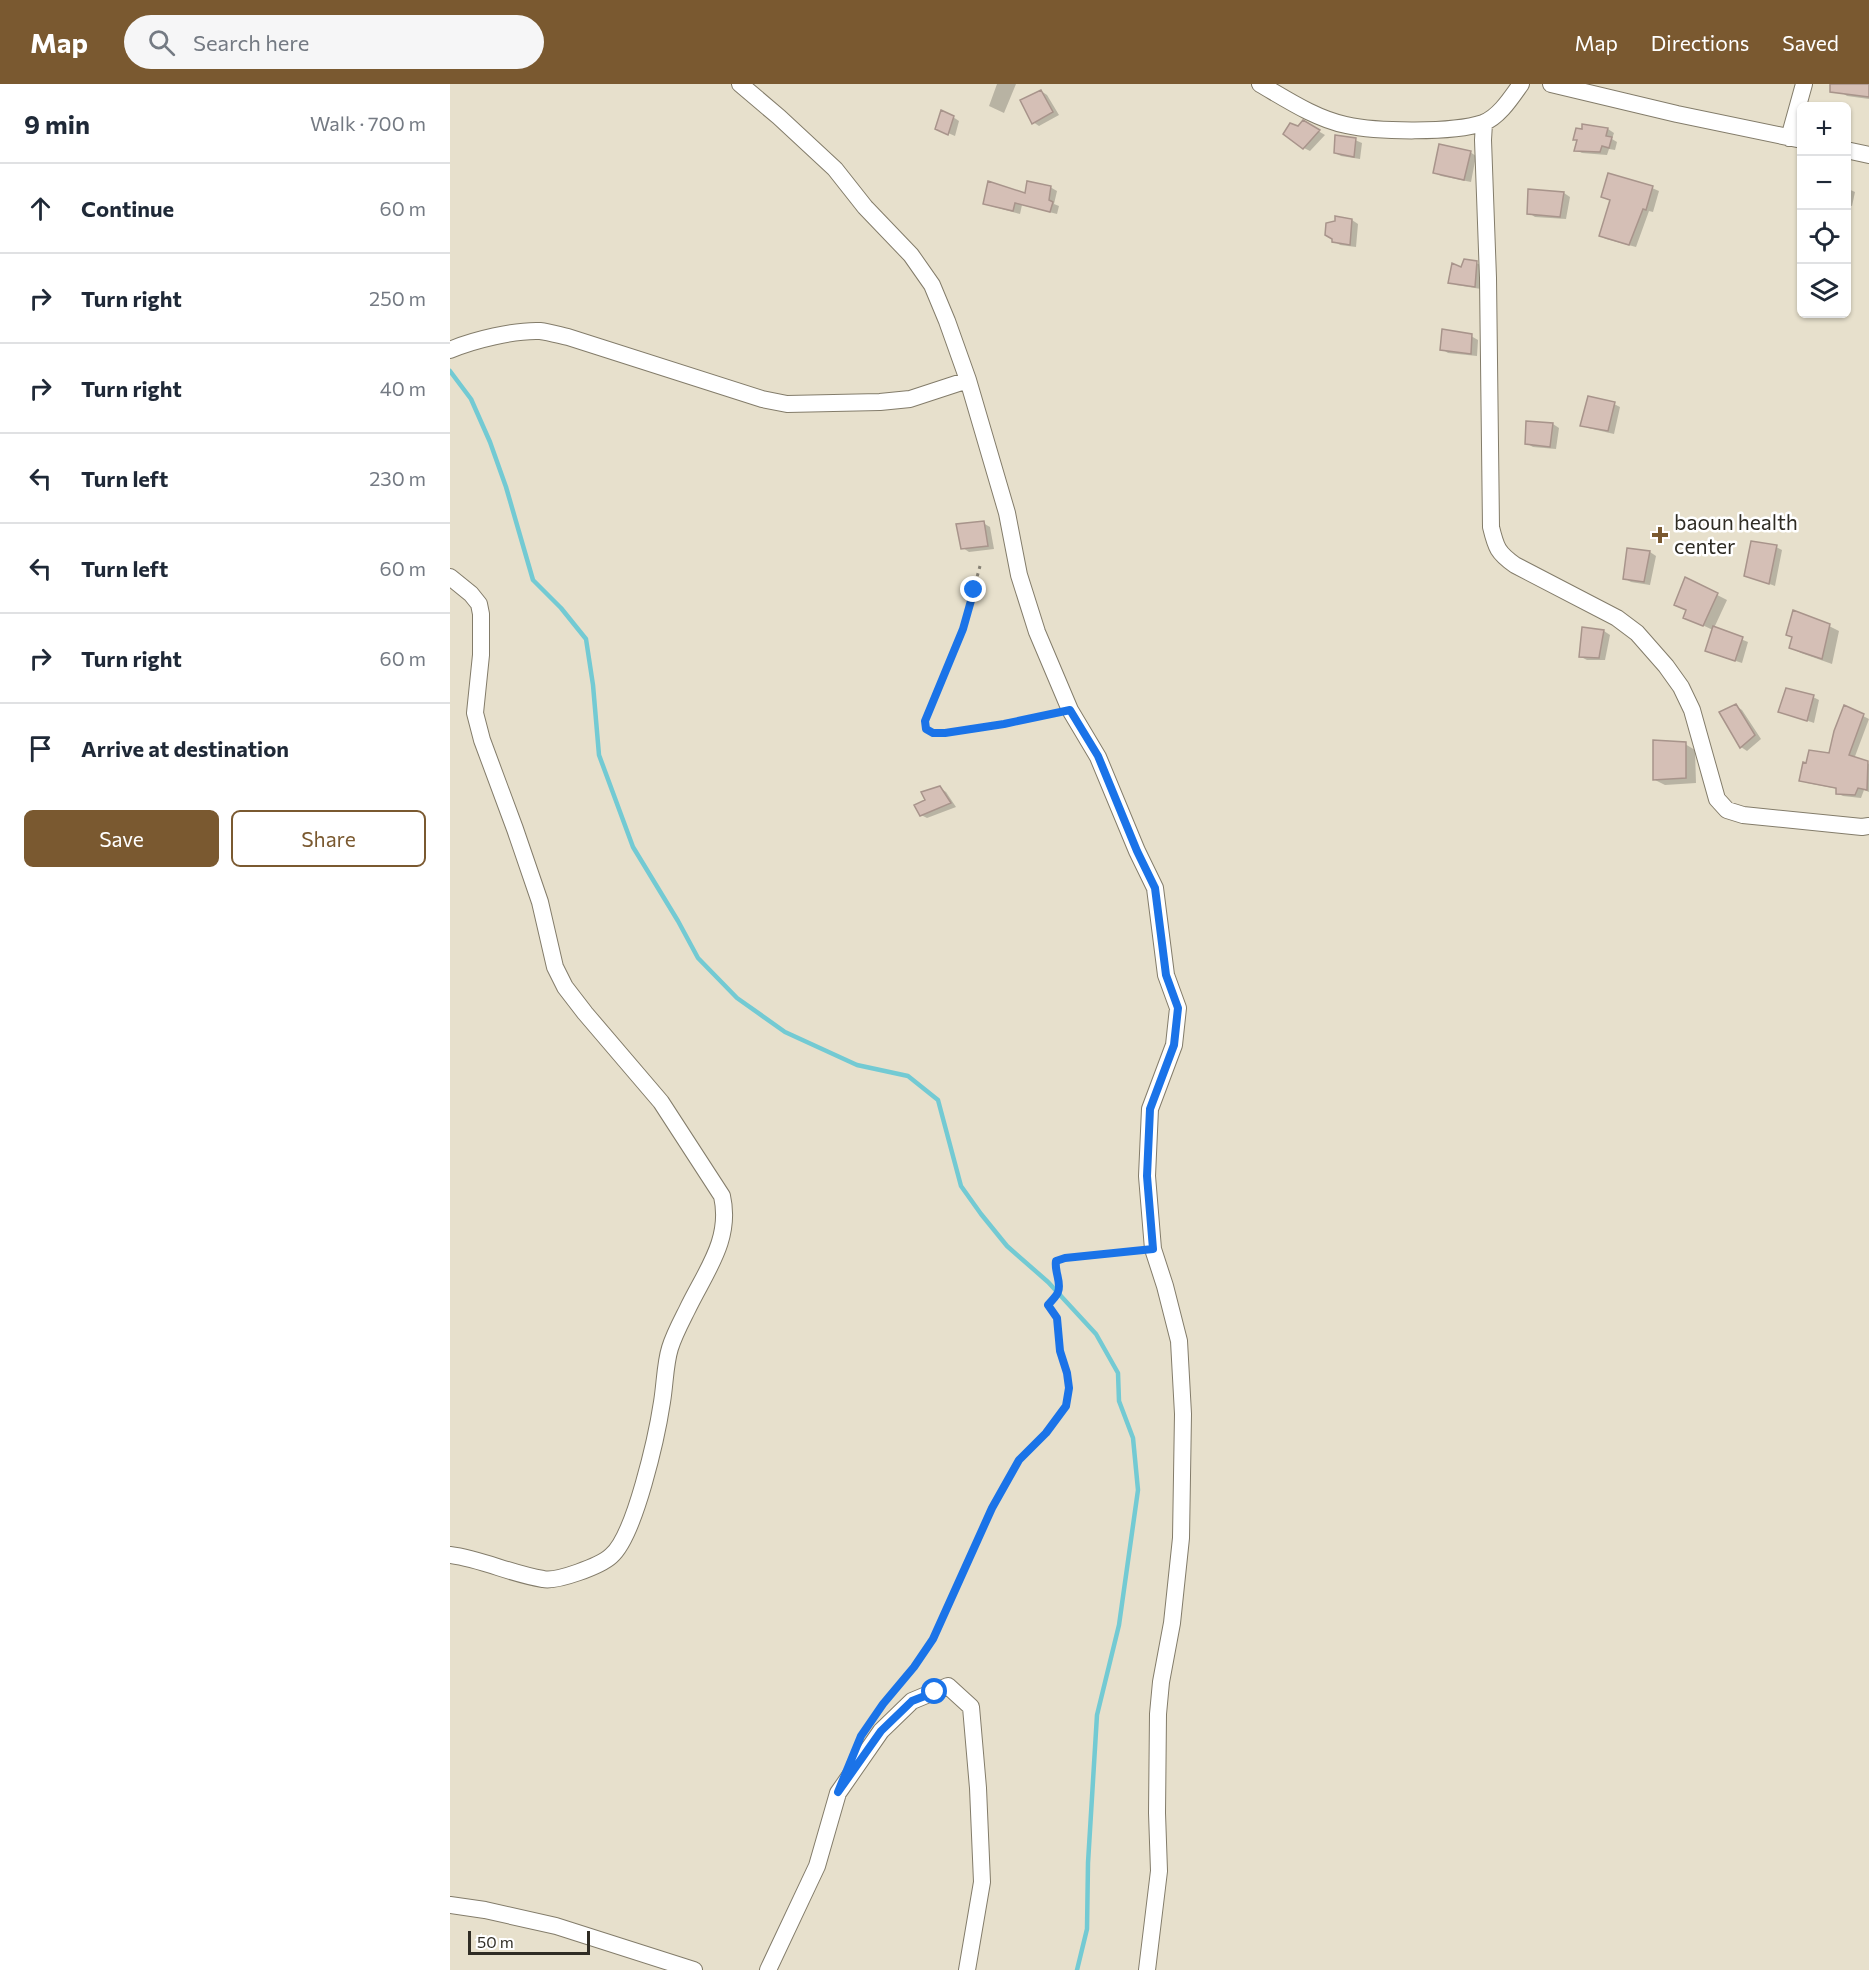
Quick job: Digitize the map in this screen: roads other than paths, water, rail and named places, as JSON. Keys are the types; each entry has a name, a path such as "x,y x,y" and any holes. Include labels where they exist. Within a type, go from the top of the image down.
{"street":[{"path":"740,84 835,169 865,207 911,255 932,285 968,380 1007,513 1019,575 1037,632 1070,710 1098,756 1137,851 1155,888 1166,975 1178,1008 1174,1045 1150,1109 1147,1176 1153,1249 1179,1341 1183,1424 1181,1538 1172,1623 1161,1682 1158,1714 1159,1871 1147,1970"},
{"path":"1260,84 1316,115 1346,125 1392,130 1436,129 1484,123 1501,110 1521,84"},
{"path":"1551,84 1795,139 1804,84"},
{"path":"1484,123 1491,527 1500,554 1515,565 1617,618 1637,633 1681,687 1692,710 1716,799 1727,810 1743,815 1869,826"},
{"path":"1851,151 1869,155"},
{"path":"450,350 466,343 540,331 568,337 762,399 787,404 910,399 968,380"},
{"path":"450,577 471,594 479,604 481,655 475,713 482,740 516,829 540,902 555,967 585,1013 661,1102 722,1196 725,1211 718,1251 670,1348 662,1404 647,1466 626,1535 612,1556 586,1570 545,1580 450,1555"},
{"path":"768,1970 818,1866 838,1792 881,1731 912,1701 948,1686 971,1707 978,1788 982,1882 967,1970"},
{"path":"450,1905 485,1910 556,1926 694,1970"}],"waterway":[{"path":"450,371 471,399 490,442 506,487 533,580 561,608 586,639 593,685 599,755 633,847 698,958 737,998 785,1032 857,1065 908,1076 938,1100 961,1186 1007,1246 1048,1282 1096,1334 1118,1373 1119,1401 1133,1438 1138,1490 1119,1625 1097,1715 1088,1863 1087,1929 1077,1970"}],"place":[{"name":"baoun health center","path":"1660,535"}]}
